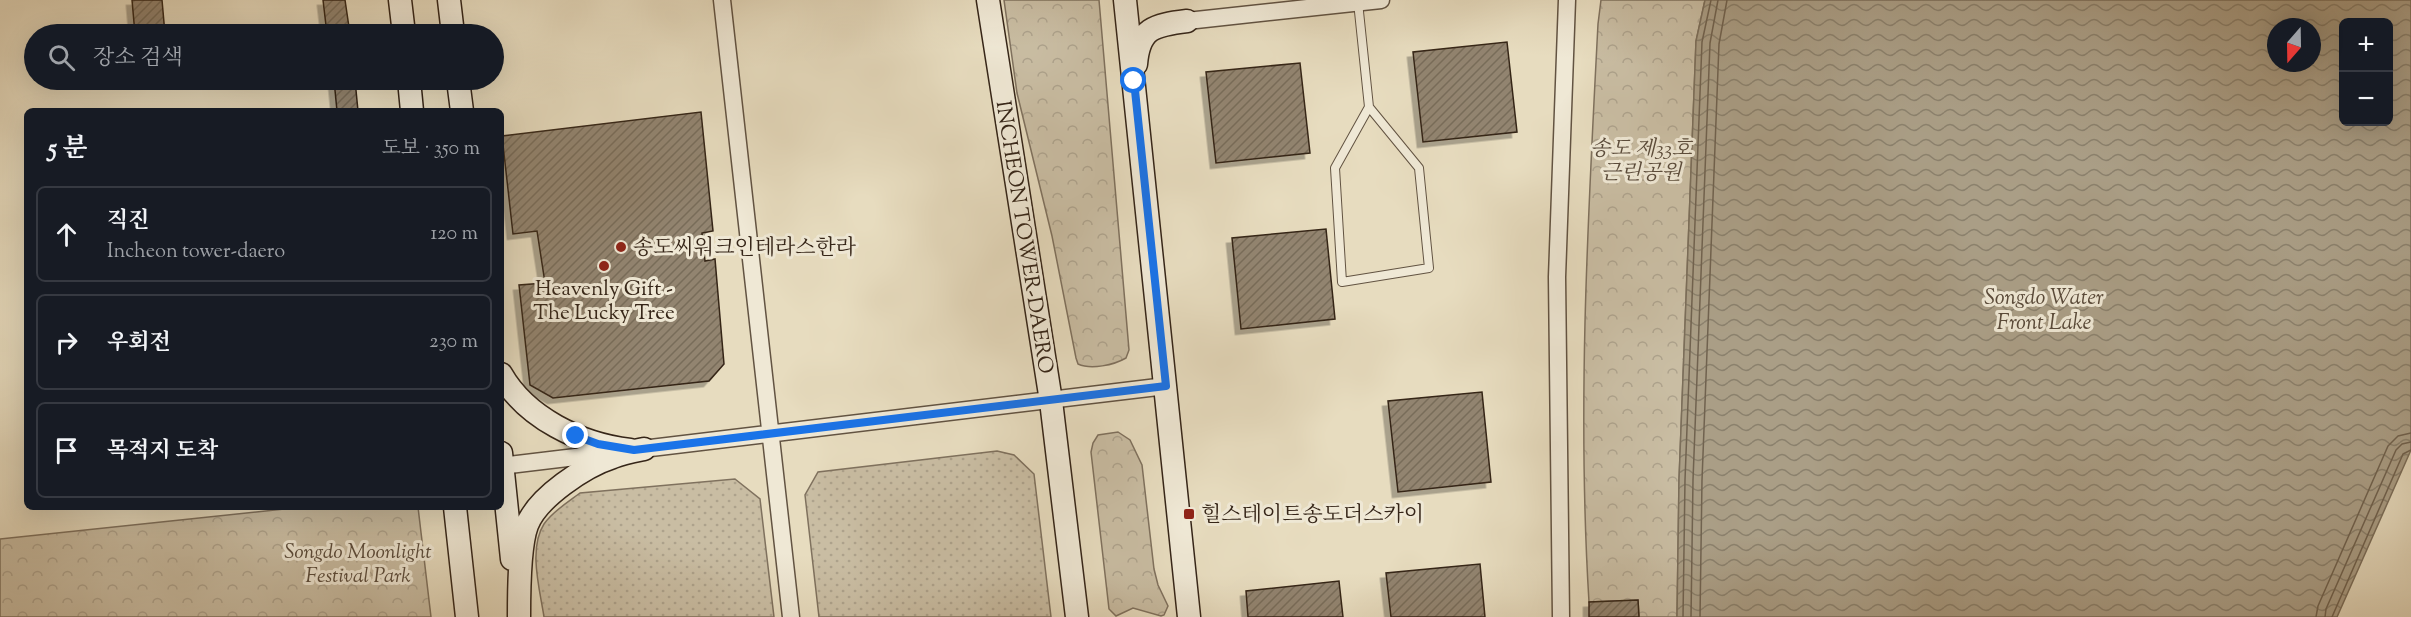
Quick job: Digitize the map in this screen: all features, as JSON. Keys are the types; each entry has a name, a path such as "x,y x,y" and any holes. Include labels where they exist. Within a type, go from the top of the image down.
{"main road":[{"path":"400,0 403,24"},
{"path":"449,0 452,24"},
{"name":"INCHEON TOWER-DAERO","path":"988,0 1051,401 1077,617"},
{"path":"1125,0 1189,617"},
{"path":"1134,81 1140,41 1149,30 1161,24 1187,21"},
{"path":"410,90 412,108"},
{"path":"459,90 462,108"},
{"path":"504,378 526,407 551,423 598,444 639,449"},
{"path":"519,617 524,536 534,511 560,487 596,465 612,457 639,449"},
{"path":"504,487 519,617"},
{"path":"455,510 467,617"}],"street":[{"path":"722,0 791,617"},
{"path":"1187,21 1381,0"},
{"path":"1561,617 1557,277 1567,0"},
{"path":"504,461 639,449 1166,386"}],"lane":[{"path":"1358,1 1369,107 1419,168 1429,268 1342,282 1335,168 1369,107"}],"green space":[{"path":"1004,0 1099,0 1129,350 1126,358 1115,363 1089,367 1078,364 1076,358 1052,236 1017,93"},
{"name":"송도 제33호 근린공원","path":"1601,0 1705,0 1696,41 1679,480 1677,617 1639,617 1638,600 1589,602 1584,457 1585,313 1594,96"},
{"path":"1118,432 1130,440 1142,465 1154,569 1158,585 1168,606 1164,615 1161,616 1133,608 1116,616 1109,609 1091,452 1098,435"},
{"path":"997,451 1014,455 1034,474 1051,617 819,617 805,495 818,472"},
{"path":"735,479 760,499 774,617 544,617 536,570 539,534 552,515 580,493"},
{"name":"Songdo Moonlight Festival Park","path":"275,510 418,510 431,617 0,617 0,539"}],"water":[{"name":"Songdo Water Front Lake","path":"1705,0 2411,0 2411,450 2337,617 1677,617 1679,480 1696,41"}],"building":[{"path":"132,0 162,0 164,24 134,24"},
{"path":"323,0 345,0 349,24 326,24"},
{"path":"1507,42 1517,132 1423,142 1413,52"},
{"path":"1300,63 1310,153 1216,163 1206,72"},
{"path":"335,90 356,90 358,108 337,108"},
{"name":"송도씨워크인테라스한라","path":"701,112 713,231 702,233 705,261 715,259 724,364 709,381 553,398 530,385 519,285 545,283 537,231 513,234 504,136"},
{"path":"1326,229 1335,319 1241,329 1232,238"},
{"path":"1482,392 1491,482 1398,492 1388,401"},
{"path":"1480,564 1485,617 1391,617 1386,573"},
{"path":"1339,581 1343,617 1248,617 1246,591"},
{"path":"1638,600 1639,617 1589,617 1589,602"}],"place":[{"name":"송도씨워크인테라스한라","path":"621,247"},
{"name":"Heavenly Gift - The Lucky Tree","path":"604,266"},
{"name":"힐스테이트송도더스카이","path":"1189,514"}],"route":[{"path":"576,436 598,444 634,450 1166,386 1134,81"}]}
